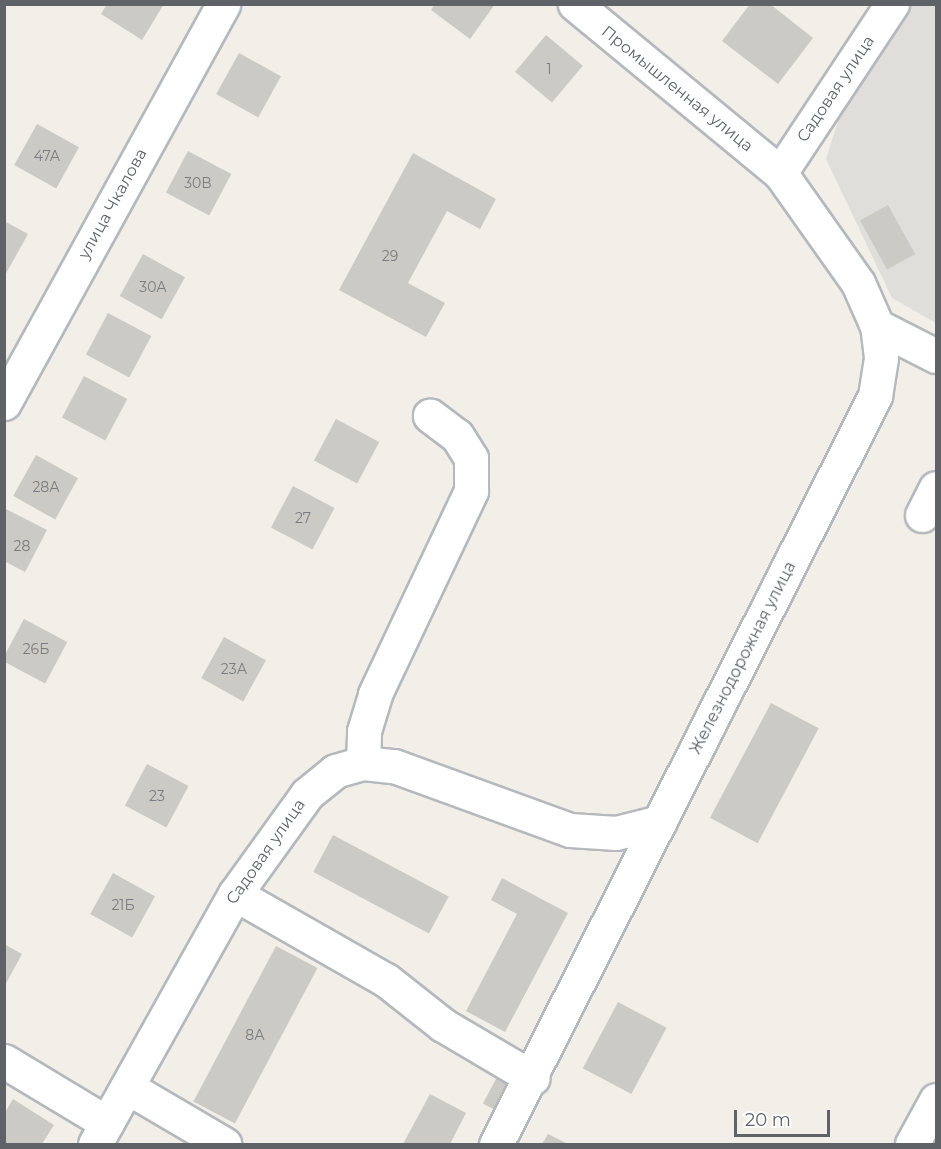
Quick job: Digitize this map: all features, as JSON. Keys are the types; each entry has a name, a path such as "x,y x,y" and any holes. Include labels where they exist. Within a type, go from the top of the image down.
{"street":[{"name":"улица Чкалова","path":"4,403 224,4"},
{"name":"Промышленная улица","path":"575,4 780,173"},
{"name":"Садовая улица","path":"780,173 892,4"},
{"name":"Железнодорожная улица","path":"496,1144 533,1078 875,396 881,357 877,326 858,283 780,173"},
{"path":"877,326 936,356"},
{"path":"363,763 364,731 375,694 471,491 471,458 457,436 430,416"},
{"name":"Садовая улица","path":"101,1134 235,894 307,794 335,771 363,763 394,766 570,830 616,833 660,822"},
{"path":"235,894 386,980 443,1025 533,1078"},
{"path":"4,1061 101,1134"},
{"path":"127,1088 224,1144"},
{"path":"912,1144 936,1100"}],"shaded area":[{"path":"908,5 936,5 936,323 892,298 826,159 844,102"}],"building":[{"path":"107,4 164,4 142,40 101,14"},
{"path":"435,4 495,4 470,39 431,10"},
{"path":"750,4 770,4 813,38 778,84 722,41"},
{"path":"546,35 583,66 552,103 515,72"},
{"path":"239,53 281,76 258,117 216,94"},
{"path":"37,124 79,147 56,188 14,165"},
{"path":"188,151 231,174 209,216 166,192"},
{"path":"413,153 496,199 480,229 447,211 408,283 445,303 426,337 339,290"},
{"path":"888,205 915,254 887,269 860,221"},
{"path":"4,221 28,234 4,277"},
{"path":"143,254 185,277 162,319 120,296"},
{"path":"108,313 151,336 129,378 86,354"},
{"path":"84,376 127,399 105,441 62,417"},
{"path":"336,419 379,442 357,484 314,460"},
{"path":"36,455 78,478 55,519 13,496"},
{"path":"293,486 334,508 312,550 271,527"},
{"path":"4,508 47,530 25,572 4,561"},
{"path":"24,619 67,642 45,684 4,662 4,657"},
{"path":"224,637 266,660 243,701 201,678"},
{"path":"771,703 819,728 758,843 710,818"},
{"path":"147,764 188,786 166,828 125,805"},
{"path":"333,835 449,897 429,934 313,872"},
{"path":"113,873 155,896 132,937 90,914"},
{"path":"502,878 568,913 505,1032 466,1011 517,914 491,900"},
{"path":"4,944 22,954 4,987"},
{"path":"276,946 317,968 235,1123 193,1101"},
{"path":"618,1002 667,1028 631,1094 583,1068"},
{"path":"497,1077 516,1087 501,1113 483,1103"},
{"path":"430,1094 466,1113 450,1144 403,1144"},
{"path":"13,1099 54,1125 42,1144 4,1144 4,1114"},
{"path":"548,1134 568,1144 542,1144"}]}
